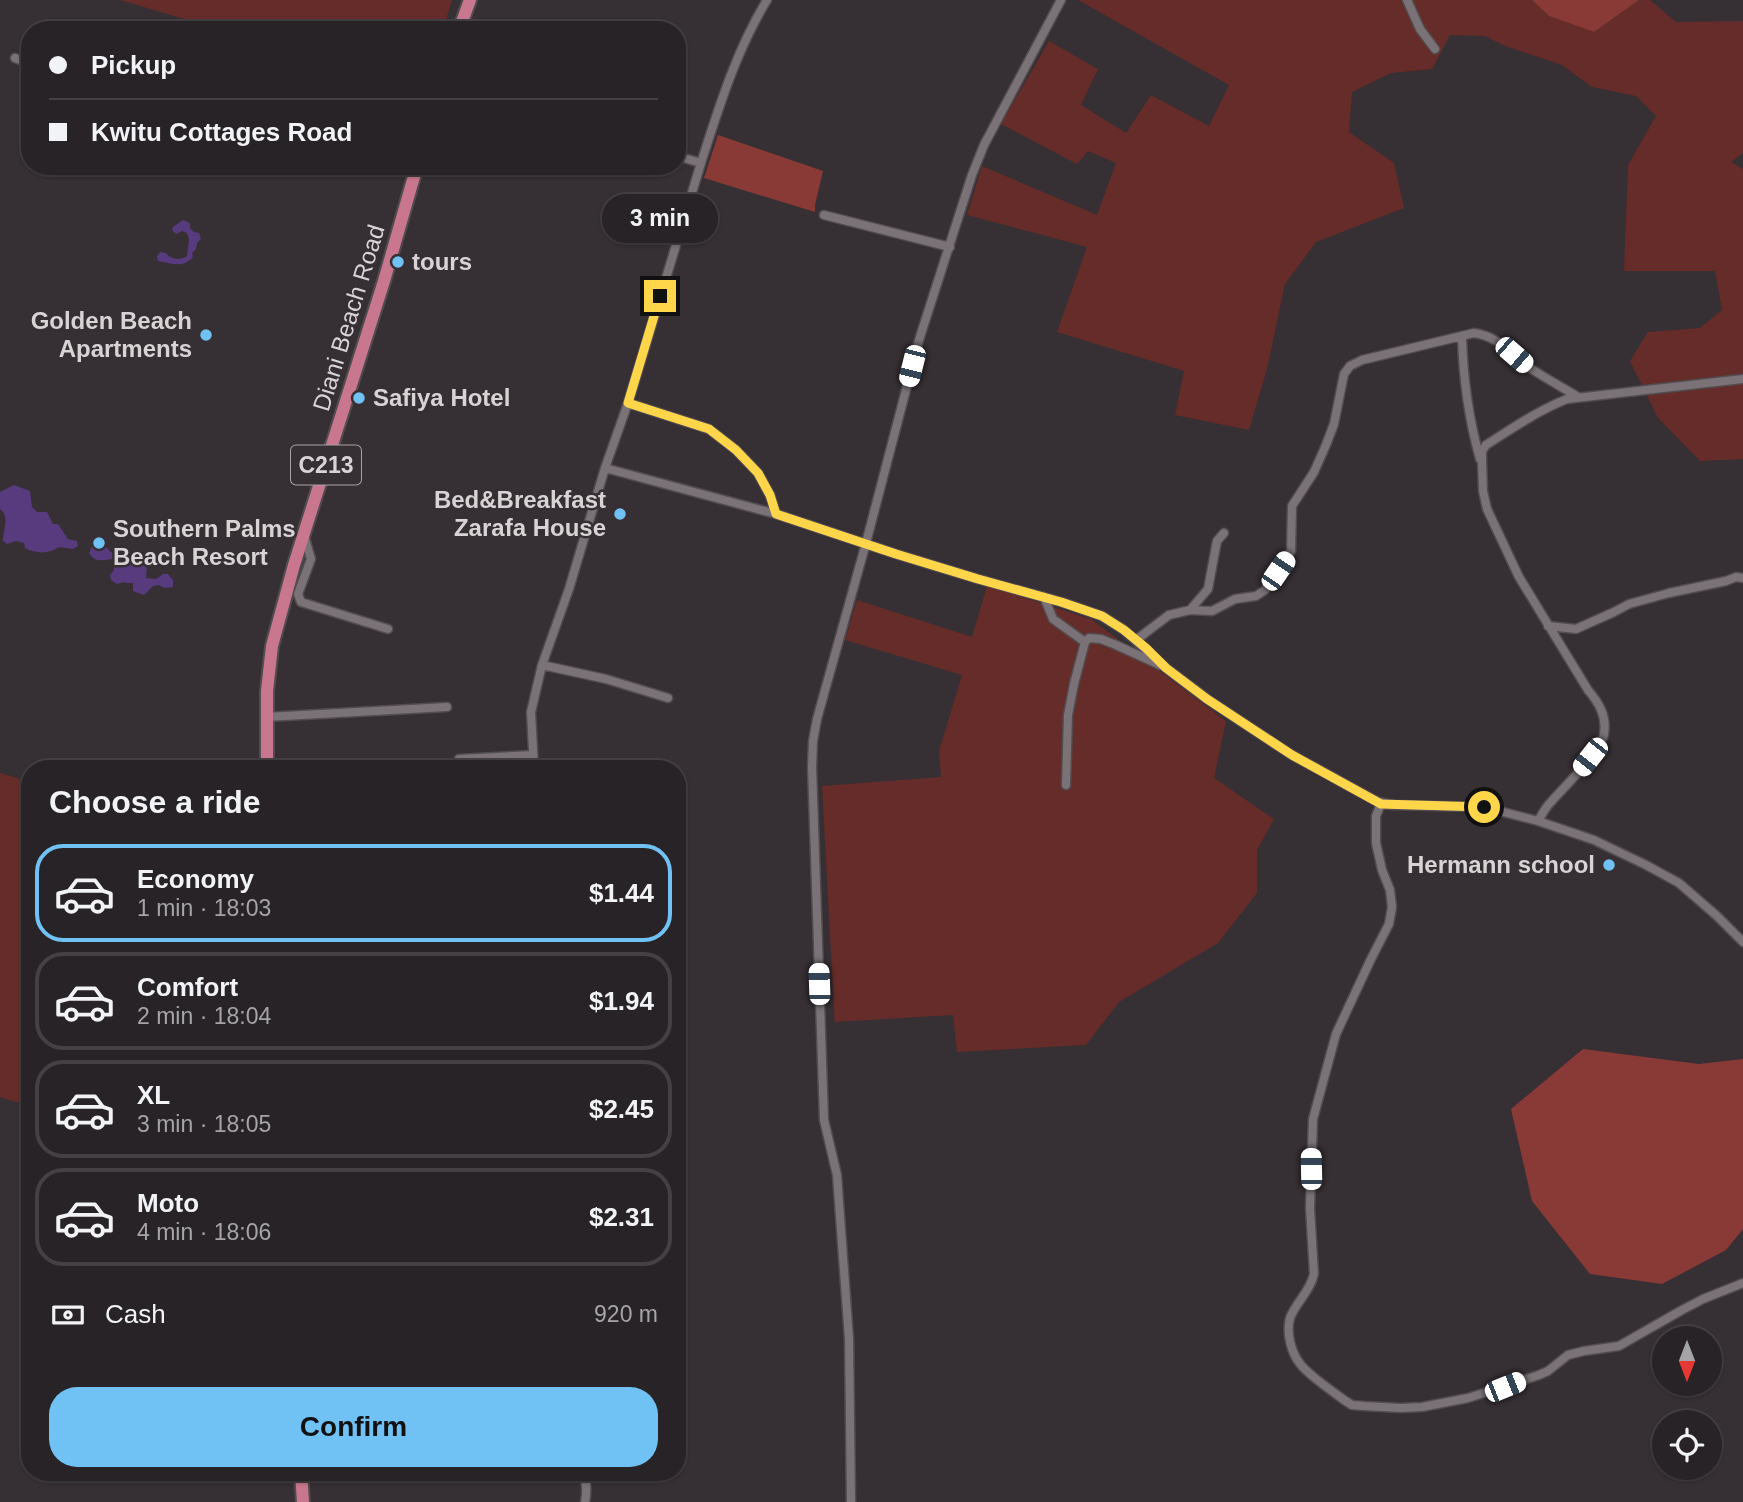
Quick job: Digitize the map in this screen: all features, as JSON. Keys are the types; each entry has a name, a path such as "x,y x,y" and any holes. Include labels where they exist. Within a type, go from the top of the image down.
{"main road":[{"path":"462,21 470,0"},
{"name":"Diani Beach Road","path":"267,760 267,691 272,646 414,175"},
{"path":"302,1481 303,1502"}],"street":[{"path":"533,760 531,712 542,665 569,589 605,468 633,405 701,163 729,78 767,0"},
{"path":"851,1502 849,1339 836,1175 824,1119 812,755 817,719 919,340 972,175 984,145 1061,0"},
{"path":"1407,0 1420,29 1435,49"},
{"path":"15,58 21,60"},
{"path":"686,159 701,163"},
{"path":"824,215 950,247"},
{"path":"1136,640 1169,615 1190,610 1212,611 1235,599 1256,596 1265,590 1291,551 1292,506 1314,472 1326,445 1334,424 1344,374 1350,366 1362,360 1474,333 1500,342 1528,367 1578,397"},
{"path":"1462,336 1473,435 1482,466"},
{"path":"1538,821 1598,746 1604,734 1604,715 1519,577 1488,509 1483,491 1482,451 1486,445 1521,421 1543,408 1567,399 1743,379"},
{"path":"633,405 709,429 736,450 758,473 770,495 776,514"},
{"path":"605,468 776,514 967,576 1102,616 1136,640 1166,668 1207,699 1292,755 1381,804 1484,807 1538,821 1608,846 1668,876 1689,890 1743,942"},
{"path":"1190,610 1208,589 1217,541 1224,533"},
{"path":"304,535 311,559 298,594 301,602 388,629"},
{"path":"1548,626 1576,629 1629,604 1736,577 1743,578"},
{"path":"1044,597 1053,619 1086,642"},
{"path":"1066,785 1068,715 1089,638 1101,639 1166,668"},
{"path":"542,665 606,679 668,698"},
{"path":"266,717 447,706"},
{"path":"459,759 533,755"},
{"path":"1381,804 1376,816 1376,843 1390,890 1392,907 1389,924 1336,1034 1314,1119 1310,1208 1314,1275 1312,1284 1290,1318 1288,1334 1300,1364 1352,1405 1422,1407 1468,1398 1539,1376 1568,1356 1584,1351 1619,1346 1703,1299 1743,1283"},
{"path":"585,1481 585,1502"}],"shaded area":[{"path":"120,0 452,0 446,21 191,21"},
{"path":"1078,0 1532,0 1549,16 1594,32 1639,0 1650,0 1676,22 1743,21 1743,153 1731,162 1743,169 1743,459 1700,461 1658,418 1630,361 1648,332 1700,328 1722,310 1715,271 1624,271 1628,165 1656,116 1636,96 1592,87 1562,65 1505,46 1485,36 1450,35 1432,69 1391,73 1352,92 1349,132 1394,163 1404,208 1316,242 1285,284 1267,369 1249,430 1175,415 1184,371 1057,332 1087,247 967,215 982,166 1097,215 1116,163 1088,151 1077,164 1001,124 1049,41 1098,69 1081,105 1126,133 1151,95 1209,126 1229,85"},
{"path":"1532,0 1639,0 1594,32 1549,16"},
{"path":"718,135 823,171 815,212 704,178"},
{"path":"183,220 190,223 190,228 199,233 201,239 192,253 193,257 181,264 158,261 160,252 175,259 187,256 187,233 182,231 176,234 172,230"},
{"path":"14,485 30,491 32,507 37,512 47,512 53,524 58,524 68,539 77,541 78,546 73,549 59,547 38,552 25,548 24,543 16,541 7,544 3,541 5,515 0,509 0,492"},
{"path":"93,544 105,545 116,555 131,553 145,558 146,578 156,579 168,574 173,580 173,587 153,586 144,595 133,591 133,583 117,584 111,580 110,575 114,570 114,561 93,558 89,553"},
{"path":"987,586 1091,619 1226,721 1214,778 1274,819 1257,850 1257,893 1218,943 1119,1002 1086,1045 957,1052 953,1015 835,1022 837,1065 822,786 941,777 939,751 962,675 845,640 857,600 972,637"},
{"path":"0,773 21,779 21,1103 0,1097"},
{"path":"1583,1049 1699,1064 1743,1059 1743,1229 1726,1250 1662,1284 1590,1274 1532,1201 1511,1109"}],"place":[{"name":"tours","path":"398,262"},
{"name":"Golden Beach Apartments","path":"206,335"},
{"name":"Safiya Hotel","path":"359,398"},
{"name":"Bed&Breakfast Zarafa House","path":"620,514"},
{"name":"Southern Palms Beach Resort","path":"99,543"},
{"name":"Hermann school","path":"1609,865"}],"route":[{"path":"660,296 628,403 709,429 736,450 758,473 770,495 776,514 896,554 1102,616 1124,630 1166,668 1207,699 1292,755 1381,804 1484,807"}]}
